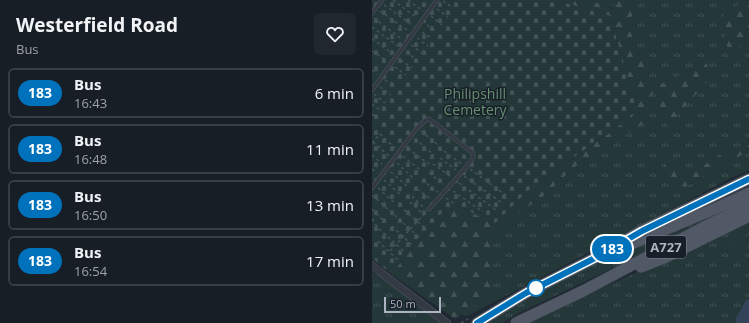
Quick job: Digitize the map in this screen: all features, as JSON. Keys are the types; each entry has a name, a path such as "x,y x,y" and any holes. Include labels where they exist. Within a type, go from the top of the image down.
{"main road":[{"path":"597,257 642,231 749,179"},
{"name":"A727","path":"477,323 526,293 597,257 645,238 748,193"},
{"name":"A727","path":"516,323 749,205"},
{"path":"583,290 664,258 749,216"}],"street":[{"path":"372,265 447,323"}],"lane":[{"path":"372,90 437,0"},
{"path":"372,13 381,1"},
{"path":"373,187 417,128 426,120 430,119 461,143 472,153 473,158 461,174 429,209"}],"path":[{"path":"393,0 437,32"},
{"path":"441,0 453,8"},
{"path":"381,1 432,39"},
{"path":"433,6 448,17"},
{"path":"376,8 428,46"},
{"path":"372,17 422,53"},
{"path":"372,27 417,60"},
{"path":"376,84 391,95"},
{"path":"372,93 385,103"},
{"path":"372,104 380,110"},
{"path":"417,128 438,146"},
{"path":"411,136 434,155"},
{"path":"444,151 508,197"},
{"path":"440,158 502,203"},
{"path":"372,169 401,195"},
{"path":"429,173 483,212"},
{"path":"373,187 396,204"},
{"path":"417,188 436,202"},
{"path":"372,195 419,237"},
{"path":"390,251 428,211 412,196"},
{"path":"410,202 424,215"},
{"path":"372,209 384,220"},
{"path":"404,210 426,230"},
{"path":"372,219 378,228 405,252"},
{"path":"392,226 413,246"},
{"path":"378,241 398,260"}],"green space":[{"name":"Philipshill Cemetery","path":"372,0 555,0 610,16 638,112 532,187 493,225 483,218 459,206 441,214 391,274 372,258"},
{"path":"555,0 590,0 612,9 619,0 639,0 632,16 626,22 654,87 707,63 710,79 667,126 656,93 643,100 647,121 573,168 545,195 490,233 490,296 455,319 391,274 441,214 459,206 483,218 493,225 532,187 638,113 610,16"},
{"path":"590,0 619,0 612,9"},
{"path":"639,0 746,0 723,15 728,56 749,36 749,144 727,150 686,177 678,156 664,159 685,187 726,162 749,152 749,170 471,314 467,316 462,314 490,296 490,233 545,195 643,100 656,93 710,79 707,63 654,87 626,22 632,16"},
{"path":"746,0 749,0 749,36 728,57 723,15"},
{"path":"749,144 749,152 726,162 685,187 666,182 664,158 678,156 686,177 727,150"},
{"path":"749,197 749,199 655,248 519,313 502,323 485,323 563,279"},
{"path":"749,221 749,235 726,251 749,252 749,323 524,323 535,316 622,279"},
{"path":"749,235 749,252 725,251"},
{"path":"372,272 439,320 441,323 372,323"}],"water":[{"path":"749,299 749,323 736,323 736,318 746,300"}],"bus line":[{"name":"183","path":"477,323 526,293 597,257 642,231 749,179"}]}
